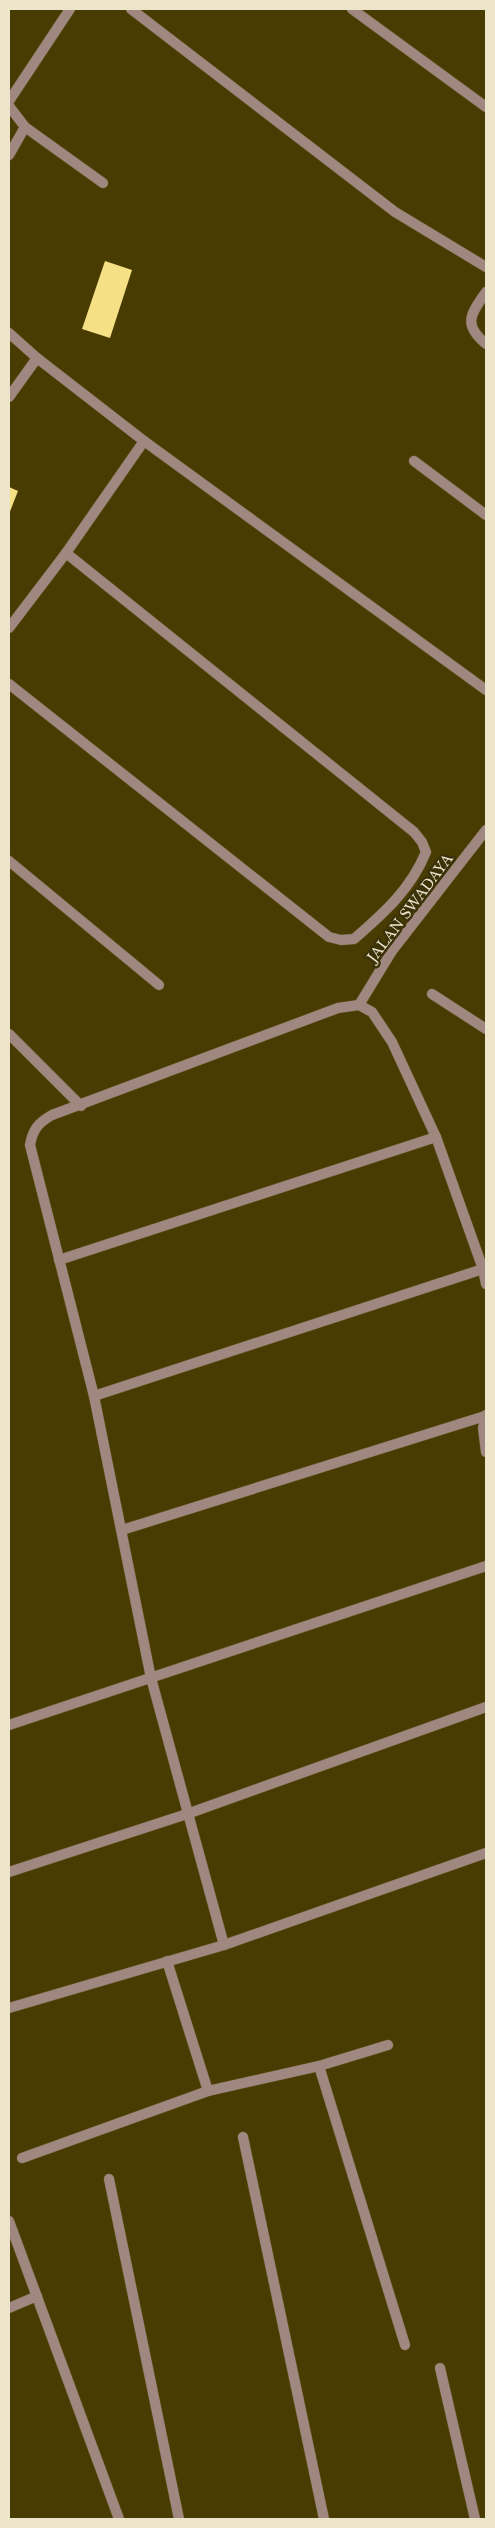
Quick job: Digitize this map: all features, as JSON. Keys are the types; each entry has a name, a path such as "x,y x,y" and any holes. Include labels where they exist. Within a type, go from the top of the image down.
{"street":[{"path":"9,102 70,9"},
{"path":"131,9 395,212 486,267"},
{"path":"352,9 486,107"},
{"path":"9,106 25,127 103,183"},
{"path":"9,155 25,127"},
{"path":"486,292 470,318 472,330 486,344"},
{"path":"9,333 37,358 144,441 486,690"},
{"path":"9,397 37,358"},
{"path":"9,628 66,553 144,441"},
{"path":"414,461 486,515"},
{"path":"9,684 329,937 341,940 354,940 406,890 419,870 426,852 422,842 414,832 66,553"},
{"name":"JALAN SWADAYA","path":"359,1005 392,951 486,830"},
{"path":"9,861 159,985"},
{"path":"432,994 486,1029"},
{"path":"224,1945 151,1678 94,1396 30,1145 32,1131 39,1123 52,1115 81,1106 338,1008 359,1005 372,1012 392,1042 436,1137 483,1269 486,1284"},
{"path":"9,1034 81,1106"},
{"path":"58,1260 436,1137"},
{"path":"94,1396 483,1269"},
{"path":"122,1530 486,1415"},
{"path":"486,1415 483,1428 486,1452"},
{"path":"9,1725 486,1566"},
{"path":"9,1872 187,1814 486,1707"},
{"path":"9,2008 224,1945 486,1853"},
{"path":"167,1961 208,2091"},
{"path":"22,2158 208,2091 319,2066 388,2045"},
{"path":"319,2066 405,2345"},
{"path":"243,2136 324,2519"},
{"path":"109,2179 179,2519"},
{"path":"9,2221 119,2519"},
{"path":"9,2308 37,2296"},
{"path":"440,2368 475,2519"}],"building":[{"path":"105,261 132,270 110,338 82,329"},
{"path":"9,487 18,491 9,514"}]}
